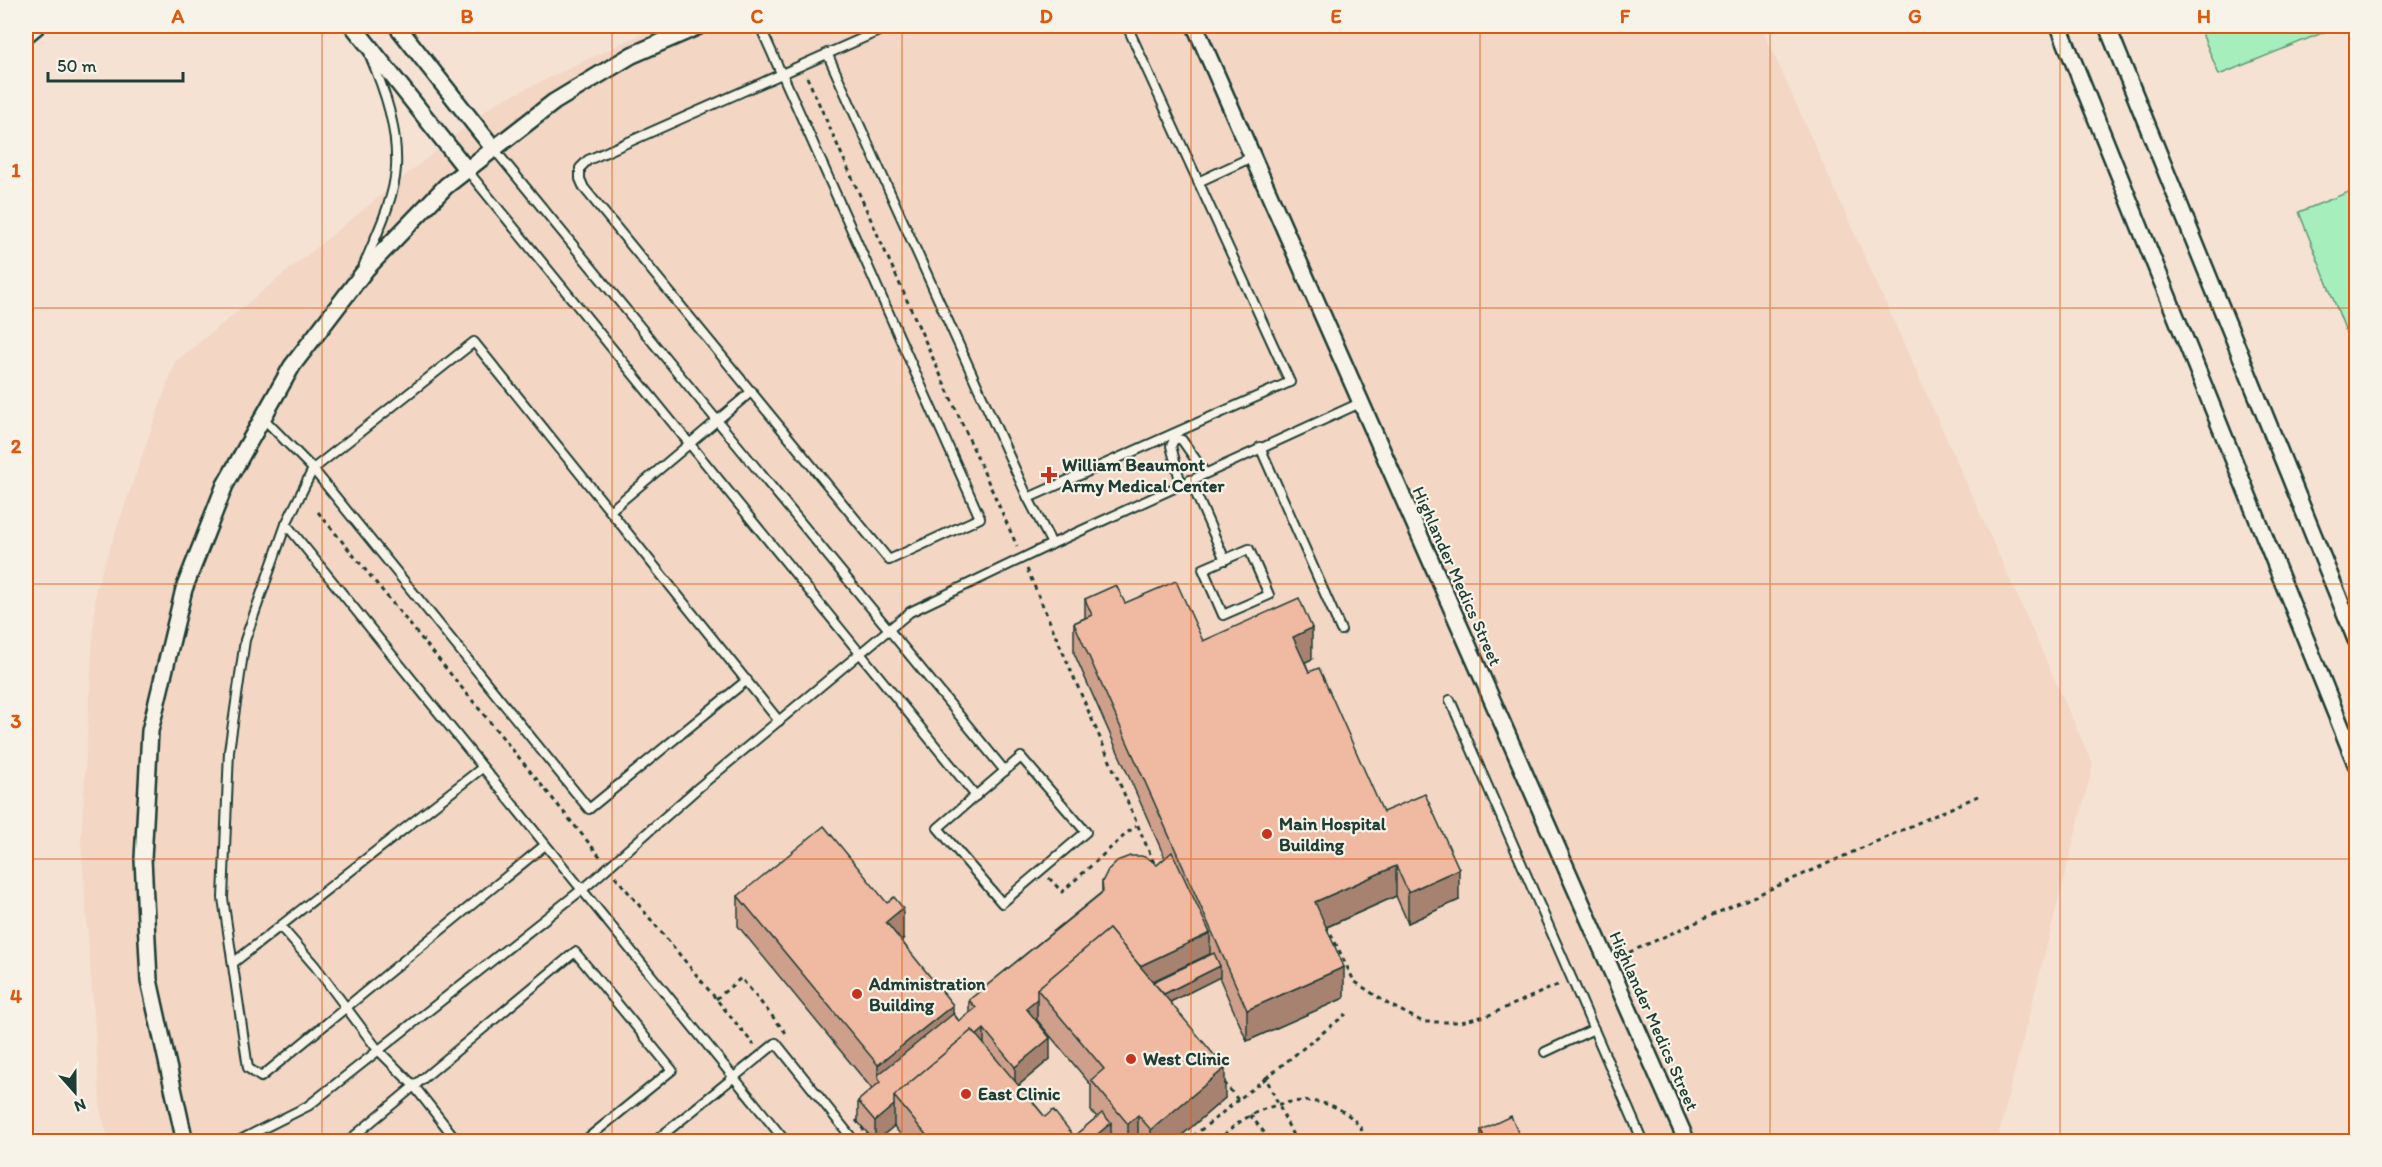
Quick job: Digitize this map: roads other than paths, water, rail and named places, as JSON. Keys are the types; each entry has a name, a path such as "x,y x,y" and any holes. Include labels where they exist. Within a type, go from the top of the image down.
{"street":[{"path":"26,34 37,26"},
{"path":"398,26 494,148"},
{"path":"185,1142 149,980 143,859 150,731 184,589 225,485 292,366 357,279 446,186 554,102 632,54 699,26"},
{"name":"Highlander Medics Street","path":"1195,26 1687,1142"},
{"path":"2059,26 2356,764"},
{"path":"2107,26 2356,640"},
{"path":"358,32 467,170"}],"lane":[{"path":"760,26 781,73 980,518 889,560 584,188 580,179 580,168 588,160 781,73 826,53 890,26"},
{"path":"1028,498 1174,436 1290,382 1127,26"},
{"path":"357,279 388,203 396,169 393,123 381,81 358,32"},
{"path":"826,53 1028,498 1052,544"},
{"path":"494,148 1005,771"},
{"path":"1198,182 1252,157"},
{"path":"467,170 976,796"},
{"path":"545,845 261,1077 248,1068 223,898 228,751 245,640 286,524 313,469 474,342 779,721"},
{"path":"611,510 752,391"},
{"path":"236,1142 308,1106 581,890 699,787 910,612 1022,557 1360,403"},
{"path":"263,418 313,469 589,809 747,680"},
{"path":"1174,436 1182,441 1205,473"},
{"path":"1174,436 1171,446 1181,484"},
{"path":"1260,447 1341,630"},
{"path":"1190,480 1225,560"},
{"path":"286,524 786,1142"},
{"path":"1249,549 1269,595 1222,615 1203,569 1225,560 1249,549"},
{"path":"1450,700 1643,1142"},
{"path":"1021,757 1086,832 1002,903 938,828 1005,771 1021,757"},
{"path":"233,963 482,768"},
{"path":"281,927 315,966 378,1050 414,1086 458,1142"},
{"path":"347,1142 575,952 672,1070 583,1142"},
{"path":"1545,1052 1594,1029"},
{"path":"654,1142 776,1043 855,1142"}],"place":[{"name":"William Beaumont Army Medical Center","path":"1049,475"},
{"name":"Main Hospital Building","path":"1267,834"},
{"name":"Administration Building","path":"857,994"},
{"name":"West Clinic","path":"1131,1059"},
{"name":"East Clinic","path":"966,1094"}]}
